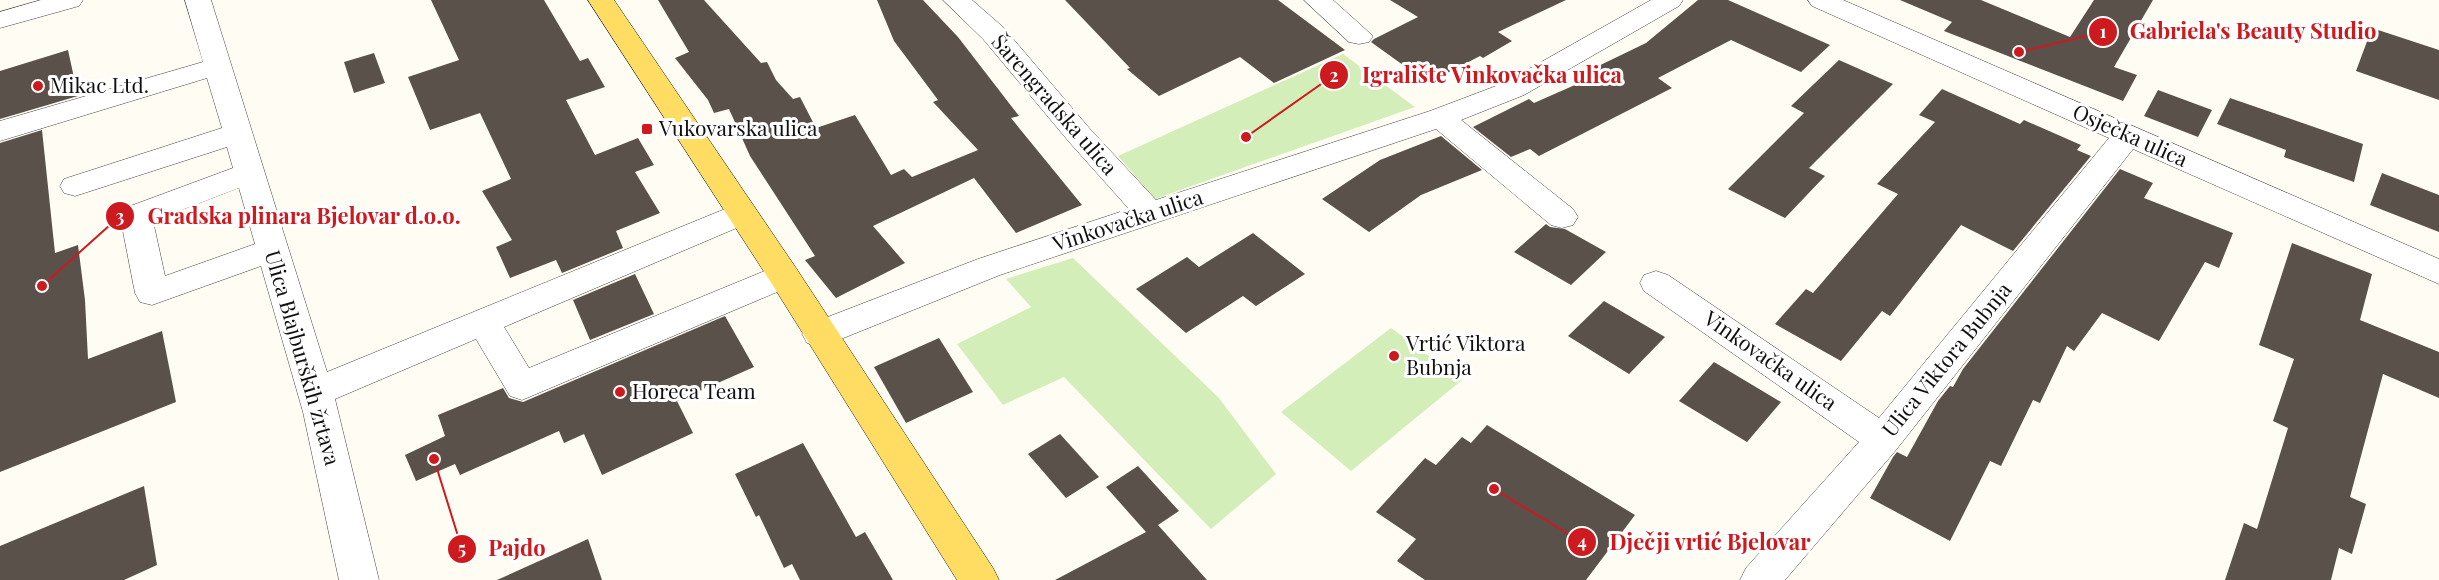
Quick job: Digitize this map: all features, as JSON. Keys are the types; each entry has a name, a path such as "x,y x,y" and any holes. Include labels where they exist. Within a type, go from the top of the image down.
{"main road":[{"path":"601,0 784,276 819,334 979,580"}],"street":[{"path":"0,20 70,0"},
{"name":"Ulica Blajburških žrtava","path":"198,0 315,392 359,580"},
{"name":"Šarengradska ulica","path":"956,0 993,33 1149,213"},
{"path":"1317,0 1359,36"},
{"name":"Vinkovačka ulica","path":"819,334 989,267 1440,118 1514,89 1670,0"},
{"name":"Osječka ulica","path":"1821,0 2439,272"},
{"path":"0,131 218,66"},
{"path":"1440,118 1562,217"},
{"path":"75,186 238,133"},
{"name":"Ulica Viktora Bubnja","path":"1760,580 1883,440 2128,135"},
{"path":"249,173 136,216 152,293 272,250"},
{"path":"315,392 742,213"},
{"path":"484,323 522,386 784,276"},
{"name":"Vinkovačka ulica","path":"1656,283 1883,440"}],"green space":[{"path":"1343,54 1415,107 1155,199 1118,156"},
{"path":"1073,258 1219,398 1276,474 1211,529 1064,377 1003,405 957,344 1031,307 1006,279"},
{"path":"1391,328 1462,380 1351,471 1281,412"}],"building":[{"path":"431,0 544,0 580,61 588,58 605,87 566,100 595,155 638,138 654,165 635,172 660,213 616,231 623,248 562,273 556,260 510,278 496,247 512,240 482,191 511,179 480,113 430,130 408,77 459,60"},
{"path":"658,0 704,0 761,63 767,62 776,80 793,99 800,97 816,128 855,115 891,175 904,169 912,177 978,150 933,102 938,100 894,41 877,0 923,0 958,37 1019,116 1011,118 1082,205 1016,233 974,178 873,226 905,263 836,298 805,260 815,256 750,156 729,109 714,113 708,100 675,58 689,52"},
{"path":"1065,0 1278,0 1345,50 1274,83 1240,57 1159,96 1127,69 1130,68"},
{"path":"1390,0 1566,0 1498,32 1512,41 1483,58 1480,56 1428,83 1371,42 1418,17"},
{"path":"1698,0 1728,0 1830,45 1801,72 1731,40 1658,78 1672,88 1539,156 1530,149 1511,157 1473,127 1529,99 1534,103 1593,77 1586,72 1646,43"},
{"path":"1900,0 1981,0 2070,37 2094,0 2153,0 2114,67 2137,75 2123,101 1944,31 1952,22"},
{"path":"2372,28 2439,50 2439,100 2356,71"},
{"name":"Mikac Ltd.","path":"68,50 78,96 0,119 0,71"},
{"path":"374,53 385,83 354,93 344,62"},
{"path":"1839,60 1893,84 1809,168 1825,176 1785,218 1728,189 1804,113 1791,106"},
{"path":"1942,89 2020,124 2024,120 2081,145 2077,150 2091,156 2013,251 1961,225 1890,316 1882,311 1841,361 1775,324 1806,289 1813,293 1898,194 1877,184 1935,122 1919,115"},
{"path":"2158,90 2212,110 2198,137 2144,116"},
{"path":"2230,98 2363,144 2354,182 2284,157 2286,150 2217,124"},
{"path":"42,130 55,253 78,245 85,300 88,359 162,331 176,402 0,472 0,143"},
{"path":"1441,136 1482,170 1421,195 1369,232 1322,199 1380,160"},
{"path":"2120,169 2153,183 2144,198 2233,233 2219,268 2205,262 2159,341 2102,313 2074,351 2067,346 2040,403 2033,400 2001,466 1990,461 1950,541 1870,498 1893,457 1897,452 1907,457 1938,401 1950,386 1953,387 1963,369"},
{"path":"2382,173 2439,195 2439,232 2370,205"},
{"path":"1546,224 1550,227 1565,229 1606,252 1571,285 1514,252"},
{"path":"1253,233 1305,274 1256,306 1243,296 1186,333 1136,289 1187,257 1199,267"},
{"path":"2292,243 2372,274 2360,320 2439,352 2439,398 2383,374 2350,497 2366,504 2352,554 2339,548 2331,580 2225,580 2244,523 2257,529 2288,428 2273,421 2294,359 2259,345"},
{"path":"635,274 654,314 590,340 573,300"},
{"path":"1604,301 1665,337 1629,374 1568,336"},
{"name":"Horeca Team","path":"725,316 754,367 677,401 693,433 602,475 584,434 564,443 559,431 460,475 455,464 416,481 405,455 445,436 438,415 503,388 509,398 523,402"},
{"path":"939,338 973,392 906,423 874,367"},
{"path":"1714,362 1781,402 1747,442 1679,401"},
{"path":"1487,425 1635,515 1586,580 1425,580 1397,561 1416,539 1376,512 1425,458 1436,465 1462,437 1471,443"},
{"path":"1060,434 1099,477 1066,498 1028,454"},
{"path":"803,443 856,537 865,532 893,580 800,580 792,564 784,568 759,515 756,517 735,474"},
{"path":"1138,466 1179,511 1158,525 1207,580 1055,580 1146,532 1106,487"},
{"path":"144,486 157,565 124,580 0,580 0,546"},
{"path":"588,539 602,580 497,580"}],"place":[{"name":"Gabriela's Beauty Studio","path":"2019,52"},
{"name":"Mikac Ltd.","path":"38,86"},
{"name":"Vukovarska ulica","path":"647,129"},
{"name":"Igralište Vinkovačka ulica","path":"1246,137"},
{"name":"Gradska plinara Bjelovar d.o.o.","path":"42,286"},
{"name":"Vrtić Viktora Bubnja","path":"1394,356"},
{"name":"Horeca Team","path":"620,392"},
{"name":"Pajdo","path":"434,459"},
{"name":"Dječji vrtić Bjelovar","path":"1494,489"}]}
